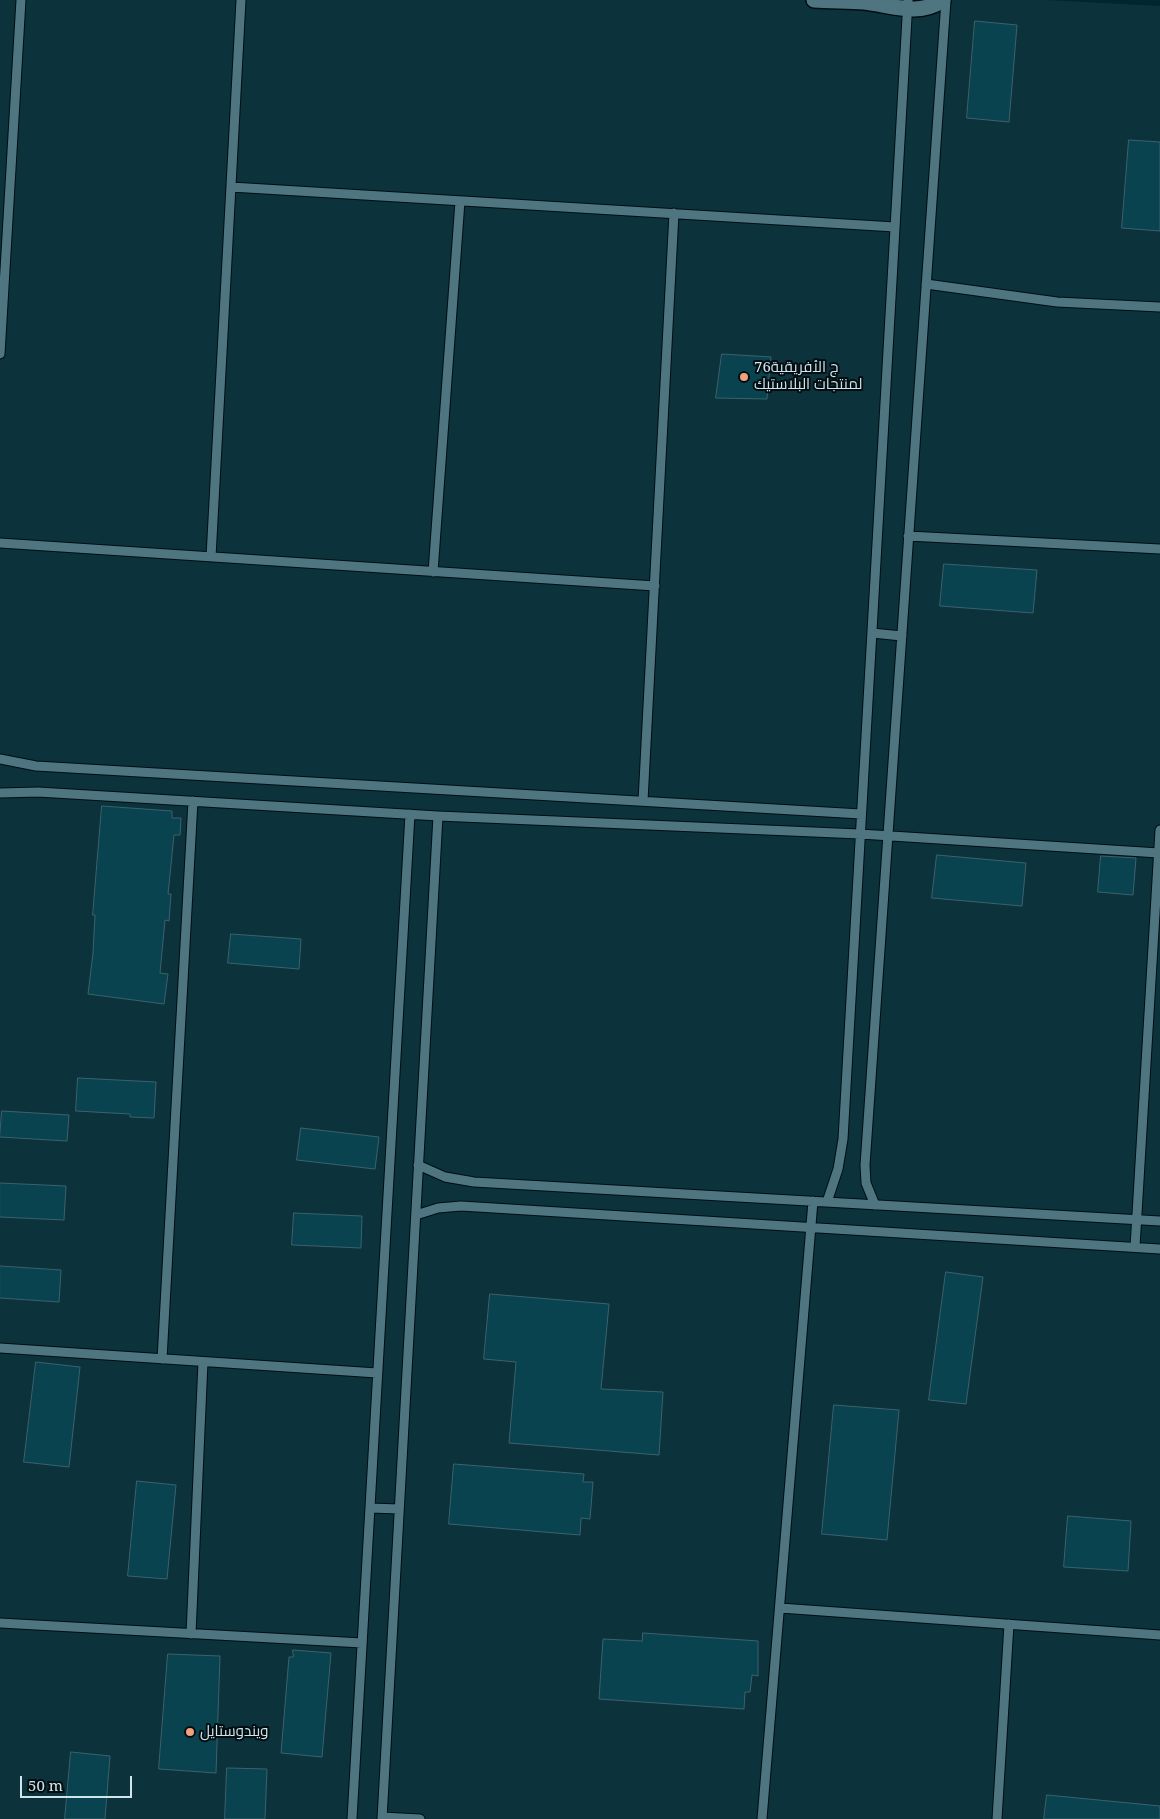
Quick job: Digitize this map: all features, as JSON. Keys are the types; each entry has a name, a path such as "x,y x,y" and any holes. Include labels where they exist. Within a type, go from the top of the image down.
{"street":[{"path":"814,0 930,7 944,0"}],"lane":[{"path":"0,354 21,0"},
{"path":"211,557 241,0"},
{"path":"875,1205 866,1183 865,1165 944,0"},
{"path":"827,1202 838,1168 843,1139 908,5"},
{"path":"231,187 895,227"},
{"path":"433,572 460,200"},
{"path":"644,801 674,213"},
{"path":"926,284 1058,302 1160,307"},
{"path":"908,536 1160,550"},
{"path":"0,543 654,586"},
{"path":"872,633 902,636"},
{"path":"0,759 36,766 861,814"},
{"path":"0,793 38,792 438,816 860,834 1159,853"},
{"path":"162,1359 193,801"},
{"path":"352,1819 410,814"},
{"path":"420,1819 382,1818 438,816"},
{"path":"1135,1247 1158,902 1160,830"},
{"path":"418,1165 445,1177 474,1182 1160,1221"},
{"path":"762,1819 813,1201"},
{"path":"416,1215 438,1208 461,1206 1160,1249"},
{"path":"0,1348 378,1373"},
{"path":"191,1634 203,1362"},
{"path":"370,1508 399,1508"},
{"path":"780,1608 1160,1635"},
{"path":"0,1623 362,1643"},
{"path":"997,1819 1009,1624"}],"shaded area":[{"path":"0,0 1045,0 1160,6 1160,1819 0,1819"}],"building":[{"path":"975,21 1017,25 1009,122 967,118"},
{"path":"1129,140 1160,142 1160,231 1122,228"},
{"name":"76ج الأفريقية لمنتجات البلاستيك","path":"722,354 771,357 767,399 716,398"},
{"path":"944,564 1037,570 1033,613 940,606"},
{"path":"102,806 172,811 172,818 181,818 180,835 174,835 168,894 171,894 169,921 165,920 160,973 168,974 164,1004 88,994 93,953 95,915 93,915"},
{"path":"937,855 1026,863 1022,906 932,898"},
{"path":"1101,856 1136,858 1133,895 1098,892"},
{"path":"231,934 301,939 299,969 228,963"},
{"path":"78,1078 156,1082 154,1118 130,1117 130,1114 76,1111"},
{"path":"2,1111 69,1115 67,1141 0,1137"},
{"path":"301,1128 379,1137 375,1169 297,1160"},
{"path":"0,1183 66,1186 64,1220 0,1217"},
{"path":"294,1213 362,1216 361,1248 292,1245"},
{"path":"0,1266 61,1270 59,1302 0,1298"},
{"path":"946,1272 983,1277 966,1404 929,1400"},
{"path":"490,1294 609,1304 601,1389 663,1392 659,1455 509,1443 516,1362 484,1359"},
{"path":"36,1362 80,1367 69,1467 24,1462"},
{"path":"834,1405 899,1410 887,1540 822,1534"},
{"path":"454,1464 584,1474 583,1482 593,1482 590,1519 581,1518 580,1535 449,1524"},
{"path":"137,1481 176,1485 167,1579 128,1576"},
{"path":"1068,1516 1131,1521 1128,1571 1064,1567"},
{"path":"643,1633 758,1641 758,1676 752,1675 750,1692 745,1692 744,1709 599,1699 603,1639 642,1641"},
{"path":"293,1650 331,1653 322,1757 281,1753 289,1657 293,1657"},
{"name":"ويندوستايل","path":"168,1654 220,1656 216,1773 159,1769"},
{"path":"71,1752 110,1756 105,1819 65,1819"},
{"path":"227,1768 267,1769 265,1819 225,1819"},
{"path":"1047,1795 1160,1806 1160,1819 1044,1819"}],"place":[{"name":"76ج الأفريقية لمنتجات البلاستيك","path":"744,377"},
{"name":"ويندوستايل","path":"190,1732"}]}
